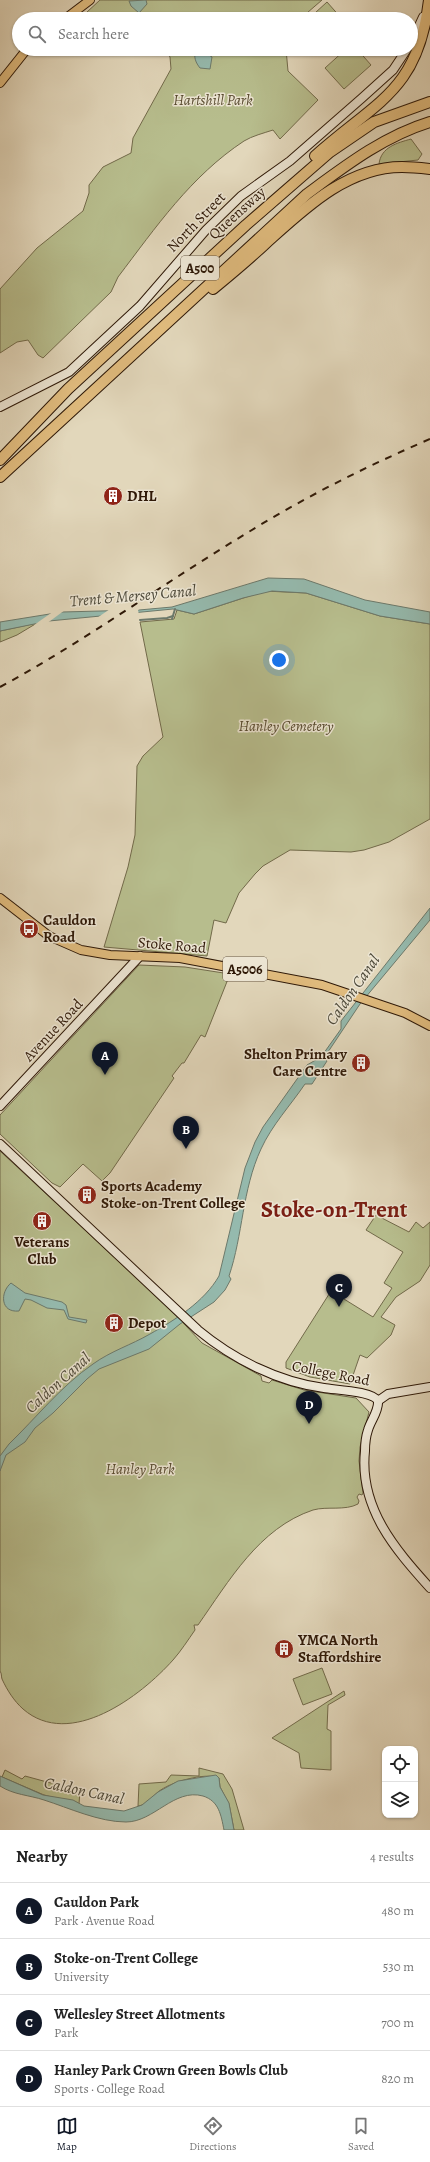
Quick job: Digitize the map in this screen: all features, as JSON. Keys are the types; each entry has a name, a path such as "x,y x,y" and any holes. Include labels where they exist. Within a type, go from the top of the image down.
{"highway":[{"path":"418,46 423,32 428,0"},
{"path":"246,225 315,156 336,137 376,107 394,90 405,76 415,56"},
{"name":"Queensway","path":"0,460 68,389 246,225 346,140 374,122 430,102"},
{"name":"A500","path":"0,477 136,350 308,194 348,164 381,144 399,134 430,122"},
{"path":"136,350 239,268 308,206 329,191 361,175 390,168 402,167 430,169"},
{"path":"0,452 33,418 68,389"},
{"path":"0,483 82,400"}],"main road":[{"path":"74,12 90,0"},
{"path":"0,83 21,56"},
{"name":"Stoke Road","path":"0,898 49,936 70,946 110,955 180,958 322,985 366,998 406,1013 430,1026"}],"street":[{"path":"418,28 428,0"},
{"name":"North Street","path":"0,407 69,372 140,306 206,230 241,196 290,161 337,120 383,79 401,56"},
{"path":"125,973 128,956"},
{"name":"Avenue Road","path":"0,1106 140,956"},
{"name":"College Road","path":"0,1144 177,1309 189,1322 218,1346 269,1372 322,1388 372,1394 378,1401 388,1394 430,1386"},
{"path":"378,1401 378,1408 368,1430 364,1454 366,1477 372,1505 389,1540 430,1588"}],"green space":[{"path":"100,0 322,0 308,12 87,12"},
{"path":"327,2 336,12 316,12"},
{"name":"Hartshill Park","path":"287,56 288,71 318,100 280,139 273,130 251,138 244,141 207,170 175,203 118,277 111,292 43,358 38,355 28,340 17,342 0,353 0,289 37,248 83,211 89,193 89,185 103,167 131,153 133,138 171,69 170,57"},
{"path":"338,56 363,56 371,65 344,89 325,68"},
{"path":"411,139 422,154 418,160 379,164 380,158 386,150 395,144"},
{"name":"Hanley Cemetery","path":"265,591 306,593 380,616 430,624 430,819 389,842 364,850 351,852 290,850 263,866 239,893 226,923 214,920 207,956 104,947 128,867 135,835 137,766 143,756 163,737 140,622 174,619 177,610 194,614"},
{"path":"37,623 17,635 0,642 0,631"},
{"path":"139,965 185,967 230,974 205,1037 201,1035 184,1063 182,1063 172,1076 174,1078 110,1173 102,1181 83,1164 60,1187 52,1183 0,1134 0,1115"},
{"name":"Hanley Park","path":"0,1151 171,1310 202,1343 261,1376 262,1381 269,1383 272,1380 304,1390 356,1398 369,1412 360,1447 359,1461 363,1493 362,1495 359,1494 357,1497 359,1501 358,1504 342,1508 324,1508 313,1510 294,1518 277,1529 261,1543 234,1574 198,1625 194,1625 195,1630 179,1653 143,1689 104,1713 83,1721 62,1724 42,1720 23,1709 8,1691 0,1671"},
{"path":"376,1215 409,1232 416,1222 423,1228 430,1222 430,1265 420,1281 396,1297 381,1317 395,1325 391,1335 367,1358 360,1355 350,1384 310,1377 286,1368 286,1362 331,1291 373,1317 392,1288 384,1283 403,1252 366,1230"},
{"path":"322,1668 332,1694 303,1705 293,1679"},
{"path":"344,1691 345,1695 328,1705 327,1729 331,1731 331,1770 301,1768 299,1753 272,1738"},
{"path":"199,1768 223,1774 232,1789 244,1830 234,1830 229,1804 220,1787 219,1778 213,1776 188,1779 163,1788 146,1803 138,1806 139,1784 166,1782 171,1775 199,1776"},
{"path":"5,1770 22,1779 25,1776 80,1791 79,1804 44,1795 2,1777"}],"water":[{"path":"146,0 147,4 140,12 138,12 131,6 129,1"},
{"path":"195,57 212,57 210,69 200,68"},
{"path":"268,578 304,579 365,600 430,612 430,624 380,616 306,593 272,591 243,598 194,614 173,609 49,621 0,631 0,622 62,612 139,610 172,607"},
{"path":"430,908 430,920 360,1004 324,1058 327,1061 312,1084 305,1084 265,1140 250,1180 234,1260 229,1276 231,1279 225,1290 214,1302 180,1324 149,1349 99,1369 35,1428 25,1442 6,1455 0,1471 0,1456 9,1444 70,1382 100,1359 160,1329 188,1310 213,1285 219,1276 245,1168 255,1142 263,1127 307,1065 321,1057 341,1029 341,1021"},
{"path":"11,1283 25,1293 62,1302 66,1305 69,1317 87,1320 86,1323 68,1319 64,1310 47,1308 31,1300 25,1299 19,1311 8,1309 5,1305 4,1296 7,1287"},
{"path":"216,1775 219,1778 220,1787 229,1803 234,1830 224,1830 216,1805 213,1801 203,1796 193,1795 183,1797 173,1801 146,1817 136,1821 126,1822 105,1820 44,1800 16,1793 0,1786 0,1776 43,1795 73,1800 84,1806 124,1811 142,1805 158,1792 178,1781"}],"pier":[{"path":"141,608 138,610 139,615 94,620 110,609"},
{"path":"65,610 46,624 34,625 54,611"}],"waterway":[{"name":"Trent & Mersey Canal","path":"172,619 175,609"},
{"path":"140,620 167,618 173,616"}],"railway":[{"path":"0,687 63,651 216,552 291,507 383,460 430,439"}],"place":[{"name":"DHL","path":"113,496"},
{"name":"Cauldon Road","path":"29,929"},
{"name":"Shelton Primary Care Centre","path":"361,1063"},
{"name":"Cauldon Park","path":"105,1075"},
{"name":"Stoke-on-Trent College","path":"186,1149"},
{"name":"Sports Academy Stoke-on-Trent College","path":"87,1195"},
{"name":"Veterans Club","path":"42,1221"},
{"name":"Wellesley Street Allotments","path":"339,1307"},
{"name":"Depot","path":"114,1323"},
{"name":"Hanley Park Crown Green Bowls Club","path":"309,1424"},
{"name":"YMCA North Staffordshire","path":"284,1649"}],"district":[{"name":"Stoke-on-Trent","path":"334,1209"}],"water label":[{"name":"Caldon Canal","path":"353,990"},
{"name":"Caldon Canal","path":"58,1383"},
{"name":"Caldon Canal","path":"84,1791"}]}
